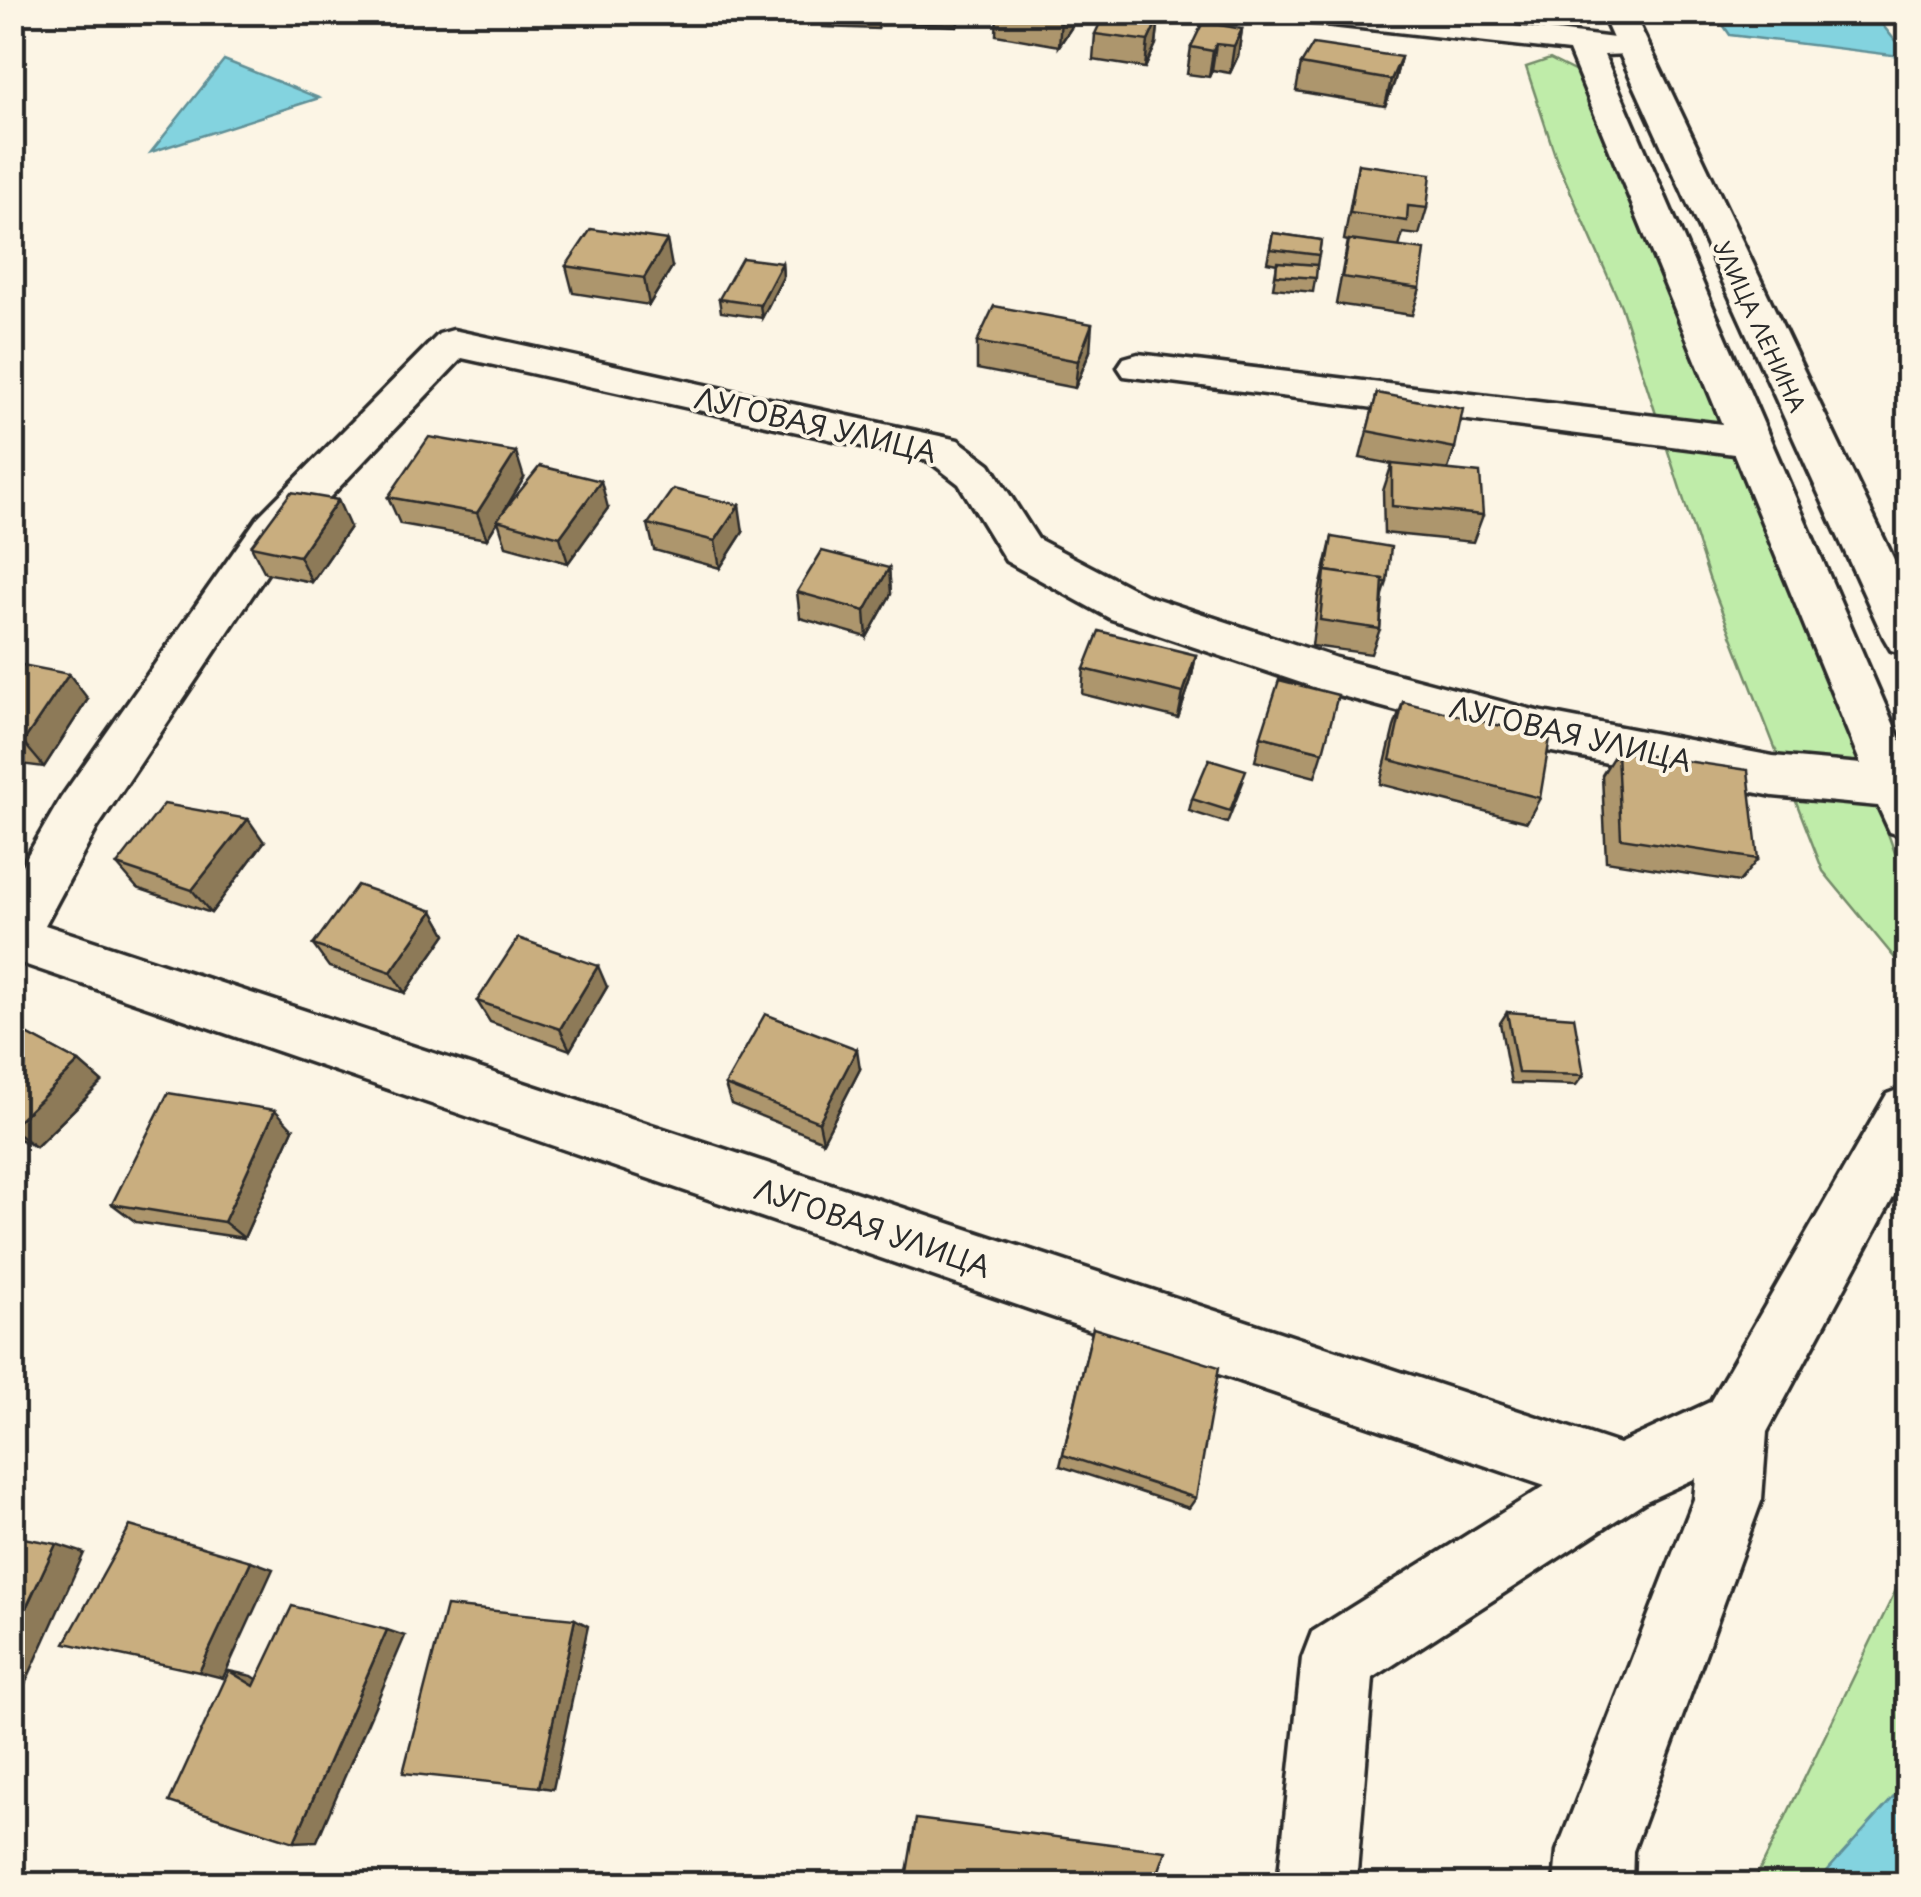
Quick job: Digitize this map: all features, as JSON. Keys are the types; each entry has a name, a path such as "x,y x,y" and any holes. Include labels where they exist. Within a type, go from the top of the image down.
{"street":[{"path":"1306,12 1582,42 1625,30"},
{"name":"УЛИЦА ЛЕНИНА","path":"1625,30 1908,638"},
{"name":"ЛУГОВАЯ УЛИЦА","path":"1582,42 1903,803"},
{"name":"ЛУГОВАЯ УЛИЦА","path":"1620,1478 12,935 79,813 274,528 452,343 943,450 976,474 1022,550 1128,607 1331,675 1555,734 1903,803"},
{"path":"1138,367 1751,442"},
{"path":"1593,1884 1596,1851 1728,1500 1734,1426 1908,1112"},
{"path":"1317,1884 1338,1658 1620,1478 1734,1426"}],"green space":[{"path":"1550,59 1588,78 1804,600 1908,889 1908,974 1823,871 1709,578 1621,306 1557,161 1526,67"},
{"path":"1908,1565 1908,1884 1754,1884 1756,1878"}],"water":[{"path":"1715,13 1873,13 1908,57 1730,35"},
{"path":"224,60 319,98 151,152"},
{"path":"1908,1781 1908,1884 1819,1884 1819,1880"}],"building":[{"path":"1021,12 1065,12 1061,19"},
{"path":"1105,12 1159,17 1148,41 1095,34"},
{"path":"1203,22 1242,29 1234,46 1216,44 1213,51 1191,47"},
{"path":"1313,44 1401,57 1391,80 1301,64"},
{"path":"1358,164 1431,174 1427,208 1408,206 1407,221 1350,213"},
{"path":"591,229 667,240 644,278 566,266"},
{"path":"1273,233 1321,240 1319,255 1270,249"},
{"path":"1349,240 1425,250 1420,288 1342,277"},
{"path":"742,258 782,263 760,305 719,299"},
{"path":"1277,262 1317,265 1316,278 1276,275"},
{"path":"994,306 1092,324 1078,361 977,342"},
{"path":"1377,393 1463,409 1455,448 1367,431"},
{"path":"429,437 516,452 477,513 388,497"},
{"path":"1392,464 1480,473 1483,515 1392,506"},
{"path":"540,466 601,481 560,537 497,520"},
{"path":"673,489 739,505 715,541 648,524"},
{"path":"291,492 338,500 299,556 251,546"},
{"path":"1332,537 1391,547 1387,582 1326,571"},
{"path":"822,551 889,568 865,611 797,592"},
{"path":"1325,571 1383,579 1380,629 1320,620"},
{"path":"1099,631 1196,655 1183,693 1084,669"},
{"path":"12,663 69,674 23,742 12,741"},
{"path":"1279,680 1338,695 1323,752 1261,736"},
{"path":"1403,702 1550,738 1540,798 1390,760"},
{"path":"1617,751 1748,770 1758,859 1621,838"},
{"path":"1209,759 1246,770 1230,811 1192,799"},
{"path":"164,804 248,819 192,890 117,865"},
{"path":"357,885 433,911 391,972 313,945"},
{"path":"518,938 598,966 560,1029 477,1001"},
{"path":"1507,1012 1574,1017 1584,1075 1518,1073"},
{"path":"765,1014 857,1049 819,1122 725,1085"},
{"path":"12,1026 79,1062 12,1127"},
{"path":"168,1093 275,1110 224,1222 112,1204"},
{"path":"1093,1328 1219,1367 1196,1498 1063,1455"},
{"path":"130,1526 251,1561 199,1672 65,1643"},
{"path":"12,1536 56,1544 12,1638"},
{"path":"292,1606 387,1630 294,1842 169,1802 229,1671 254,1686"},
{"path":"446,1606 575,1619 539,1787 403,1773"},
{"path":"916,1819 1166,1851 1154,1884 905,1884"}]}
